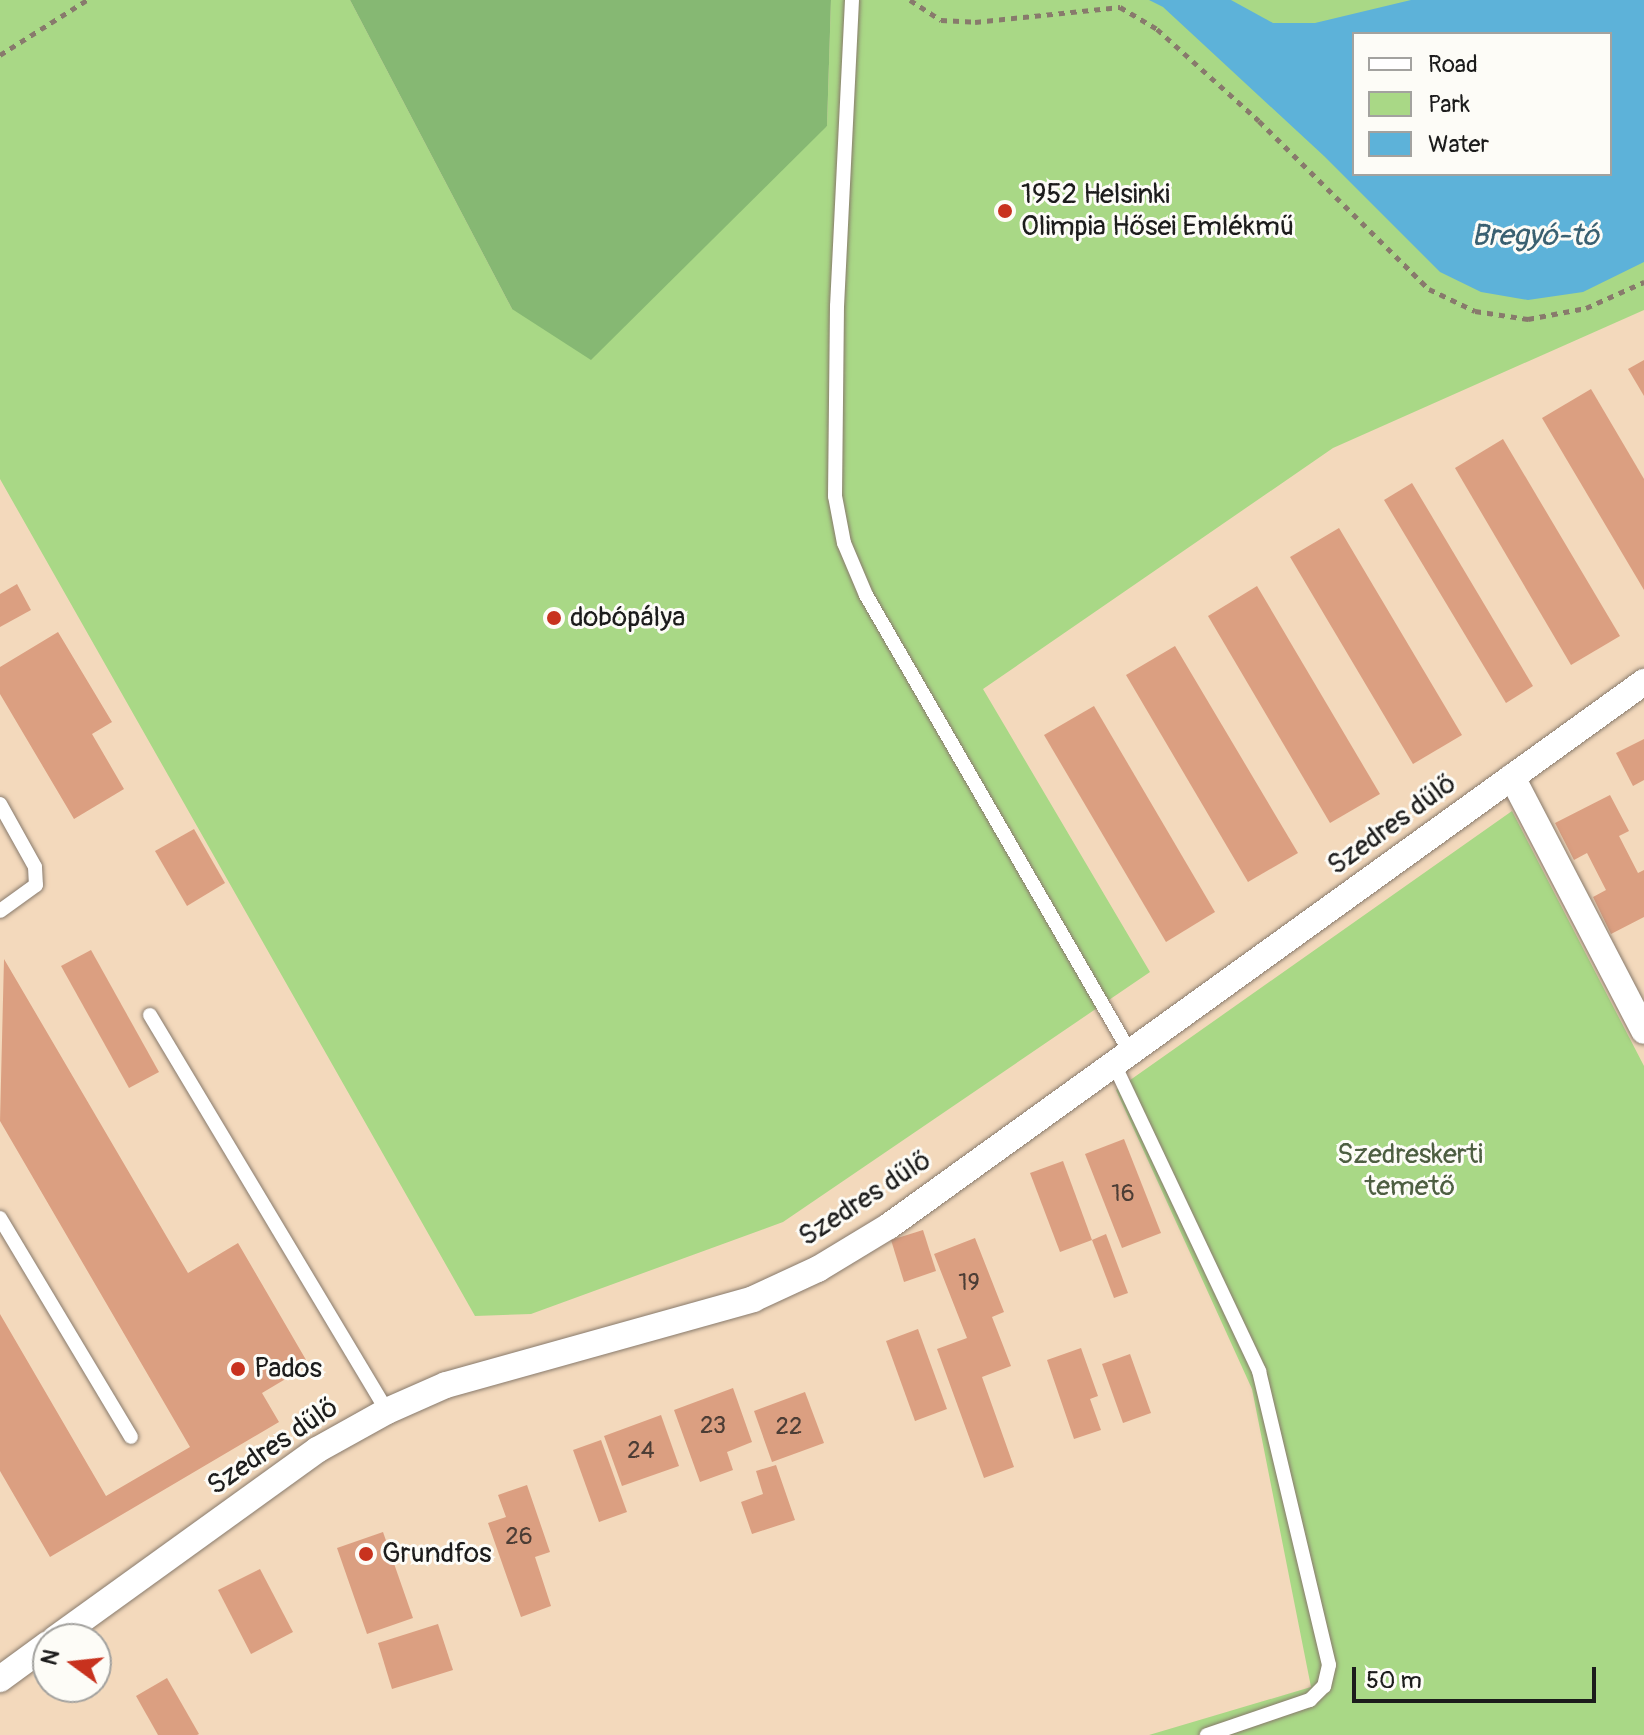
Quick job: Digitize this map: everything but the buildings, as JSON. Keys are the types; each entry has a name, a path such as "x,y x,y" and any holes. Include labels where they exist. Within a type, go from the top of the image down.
{"street":[{"name":"Szedres dűlő","path":"77,1623 317,1450 387,1411 446,1385 753,1299 818,1269 889,1226 1644,682"},
{"path":"1512,777 1644,1031"},
{"path":"0,1679 32,1656"}],"lane":[{"path":"852,0 837,306 835,496 844,543 866,595 1122,1058 1259,1371 1329,1665 1324,1686 1310,1700 1207,1735"},
{"path":"0,804 35,867 36,885 0,911"},
{"path":"150,1015 387,1411"},
{"path":"0,1218 131,1437"}],"path":[{"path":"0,55 87,0"},
{"path":"910,0 941,20 975,22 1120,7 1157,29 1259,121 1429,289 1475,311 1528,319 1586,308 1644,282"}],"green space":[{"path":"0,0 350,0 512,309 827,126 831,0 1644,0 1644,310 1333,448 983,689 1150,972 783,1222 531,1314 475,1316 0,479"},
{"path":"350,0 831,0 827,126 591,360 512,309"},
{"name":"Szedreskerti temető","path":"1512,811 1644,1066 1644,1735 1149,1735 1311,1687 1252,1389 1116,1090"}],"water":[{"name":"Bregyó-tó","path":"1149,0 1231,0 1273,23 1315,23 1411,0 1644,0 1644,262 1583,292 1528,300 1481,292 1440,272 1324,156 1163,7"}],"place":[{"name":"1952 Helsinki Olimpia Hősei Emlékmű","path":"1005,211"},
{"name":"dobópálya","path":"554,618"},
{"name":"Pados","path":"238,1369"},
{"name":"Grundfos","path":"366,1554"}]}
